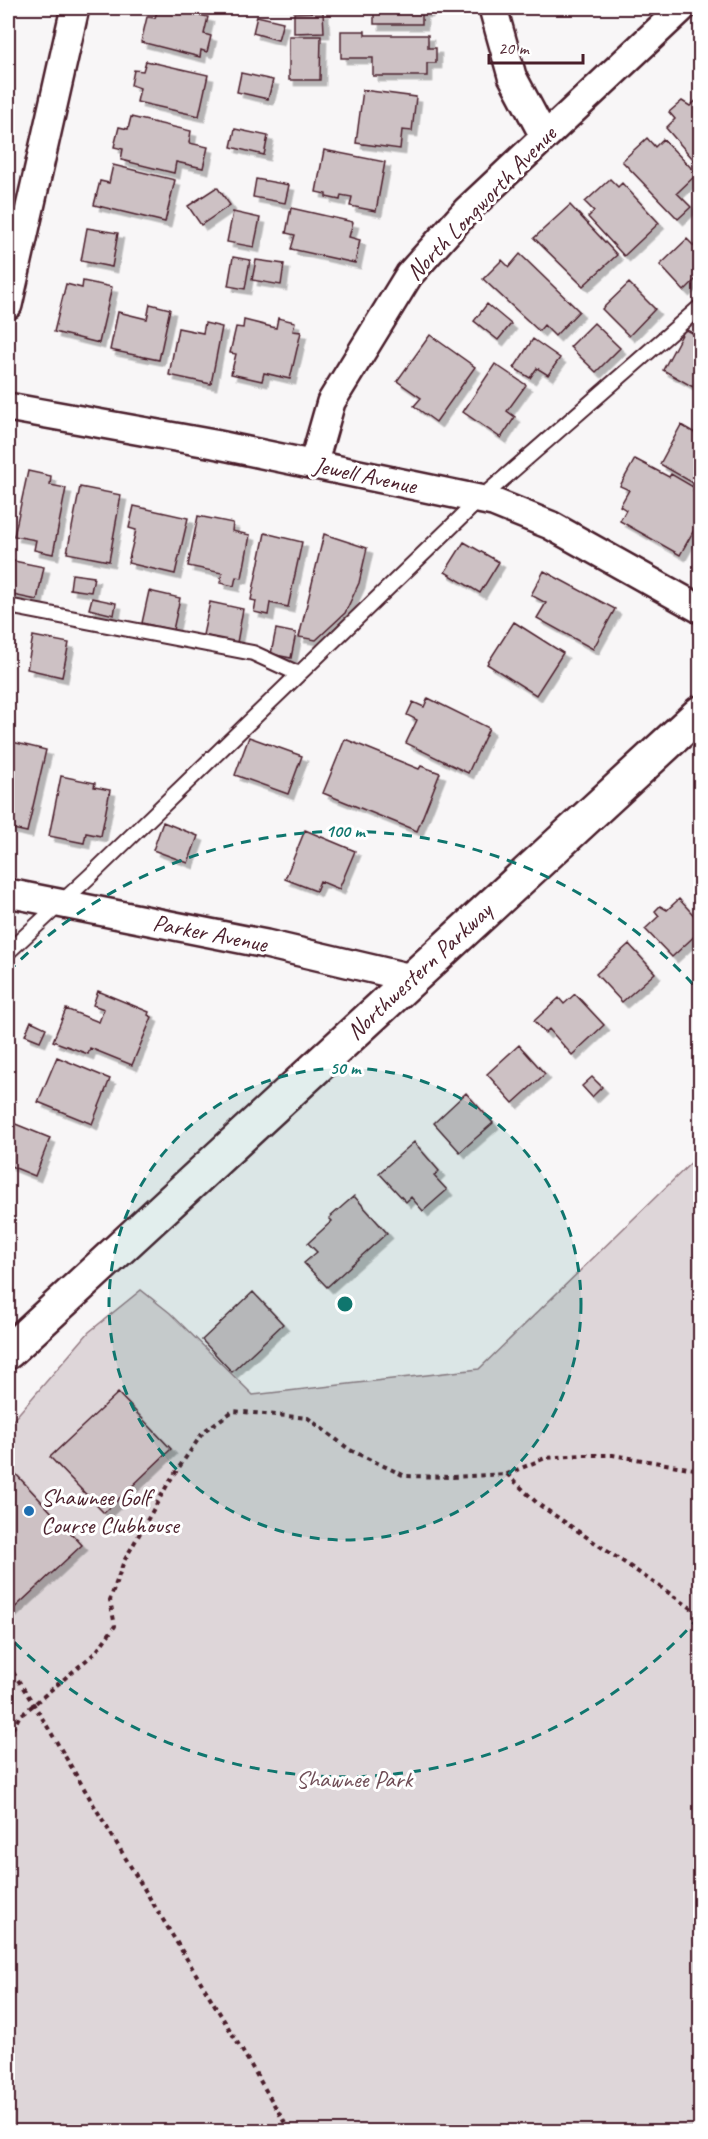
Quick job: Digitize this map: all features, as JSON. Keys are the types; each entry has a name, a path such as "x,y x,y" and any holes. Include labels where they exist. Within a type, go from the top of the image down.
{"street":[{"path":"8,305 75,8"},
{"path":"493,8 512,76 544,136"},
{"name":"North Longworth Avenue","path":"313,465 331,402 408,275 467,210 682,8"},
{"name":"Jewell Avenue","path":"8,406 480,499 550,525 700,609"},
{"name":"Northwestern Parkway","path":"8,1352 700,713"},
{"name":"Parker Avenue","path":"8,893 266,944 411,978"}],"lane":[{"path":"8,952 61,904 480,499 700,308"},
{"path":"8,606 253,653 299,674"}],"path":[{"path":"8,1737 19,1717 96,1652 115,1626 110,1600 124,1561 169,1482 204,1431 233,1411 308,1418 350,1450 405,1476 453,1477 507,1474 545,1458 582,1455 613,1455 700,1470"},
{"path":"507,1474 538,1503 700,1614"},
{"path":"8,1665 35,1704 290,2132"}],"green space":[{"name":"Shawnee Park","path":"700,1154 700,2131 8,2131 8,1426 89,1332 141,1290 170,1313 253,1395 479,1369"}],"building":[{"path":"158,8 171,8 208,17 204,34 211,36 207,52 201,50 200,57 141,42 147,17 155,18"},
{"path":"374,8 427,8 427,12 422,12 422,24 374,24"},
{"path":"323,12 324,32 294,33 294,13"},
{"path":"257,16 283,22 278,40 253,33"},
{"path":"341,31 365,31 365,35 428,35 428,48 436,48 436,63 427,63 427,76 373,76 373,58 341,58"},
{"path":"289,36 321,36 320,80 289,80"},
{"path":"146,61 208,75 199,116 137,102 140,88 131,85 134,70 143,71"},
{"path":"241,73 273,80 268,99 237,92"},
{"path":"363,90 416,97 412,131 402,130 400,149 356,143"},
{"path":"698,99 700,102 700,167 666,128 675,119 669,112 682,101 690,106"},
{"path":"131,117 191,131 189,143 208,147 203,168 176,162 174,173 121,160 123,149 114,147 119,127 128,129"},
{"path":"235,129 268,136 264,155 231,147"},
{"path":"647,138 655,147 663,139 697,174 677,193 691,207 678,219 622,161"},
{"path":"324,150 385,162 376,211 350,206 352,197 341,195 340,200 316,192"},
{"path":"113,165 175,180 165,222 94,205 100,181 109,183"},
{"path":"256,179 289,185 285,203 253,197"},
{"path":"610,179 618,187 622,183 659,223 624,256 588,217 594,211 585,202"},
{"path":"217,187 230,205 201,225 188,206"},
{"path":"570,205 617,255 583,286 534,238"},
{"path":"291,208 353,222 349,237 360,240 355,263 291,249 295,235 286,233"},
{"path":"233,212 260,218 254,247 227,242"},
{"path":"87,228 118,233 112,267 81,261"},
{"path":"687,239 700,252 700,275 684,291 660,265"},
{"path":"520,254 579,311 555,336 544,325 539,331 483,279 502,260 509,267"},
{"path":"233,257 250,260 245,289 228,286"},
{"path":"256,260 284,264 281,285 252,280"},
{"path":"83,281 112,287 99,343 54,332 66,284 82,288"},
{"path":"629,283 655,309 629,336 602,309"},
{"path":"150,304 170,309 159,360 110,350 118,312 147,319"},
{"path":"487,304 511,324 498,340 474,321"},
{"path":"278,318 295,322 293,331 301,332 290,379 264,373 262,381 231,374 236,354 230,353 236,327 243,328 244,320 276,328"},
{"path":"205,323 222,327 211,384 169,375 178,328 203,333"},
{"path":"594,323 620,348 596,372 570,347"},
{"path":"685,329 700,337 700,372 693,387 663,370"},
{"path":"430,335 475,367 436,422 414,406 421,398 397,381"},
{"path":"533,339 560,358 548,375 537,368 530,378 514,368"},
{"path":"495,364 526,385 507,411 515,417 501,438 463,412"},
{"path":"681,425 700,436 700,487 660,464"},
{"path":"635,459 669,477 671,474 695,488 693,491 700,495 700,519 680,555 620,521 626,510 620,506 629,490 620,486"},
{"path":"28,471 51,476 50,485 66,488 53,554 34,550 36,540 14,536"},
{"path":"80,487 121,495 109,561 67,553"},
{"path":"134,506 188,518 175,574 128,563 136,530 129,528"},
{"path":"198,516 233,523 232,531 250,535 242,578 236,577 234,586 220,583 222,573 188,566"},
{"path":"265,533 302,542 288,607 270,603 268,615 254,612 256,601 251,600"},
{"path":"324,534 367,548 359,583 345,613 316,640 299,637"},
{"path":"464,542 499,562 480,593 445,572"},
{"path":"9,560 44,567 37,600 8,594"},
{"path":"544,571 615,609 593,649 537,618 546,603 531,595"},
{"path":"72,574 94,577 91,592 70,589"},
{"path":"149,591 180,598 173,630 142,623"},
{"path":"92,598 116,603 114,615 89,609"},
{"path":"210,602 243,609 237,643 203,635"},
{"path":"514,622 563,653 536,695 487,664"},
{"path":"276,629 296,633 291,658 271,654"},
{"path":"33,636 69,643 62,677 27,669"},
{"path":"428,698 489,728 468,773 406,743 417,720 407,715 413,702 424,707"},
{"path":"249,737 302,756 288,794 235,775"},
{"path":"345,739 419,769 421,766 440,773 417,831 323,793"},
{"path":"8,741 46,750 27,832 8,828"},
{"path":"61,776 95,783 94,787 110,790 101,836 86,833 84,843 49,836"},
{"path":"163,822 198,836 188,863 153,850"},
{"path":"305,830 355,851 339,889 320,881 316,891 285,879"},
{"path":"679,899 700,922 700,931 672,957 645,929 659,916 655,911 660,906 667,910"},
{"path":"629,944 655,973 622,1002 596,974"},
{"path":"98,991 149,1012 148,1015 152,1017 132,1065 90,1048 88,1054 53,1041 66,1009 99,1022 104,1009 93,1005"},
{"path":"575,994 604,1025 572,1055 549,1029 545,1033 534,1021 559,998 564,1004"},
{"path":"31,1021 46,1028 40,1041 25,1035"},
{"path":"519,1045 545,1074 513,1103 487,1074"},
{"path":"57,1057 110,1079 92,1124 38,1102"},
{"path":"592,1077 602,1087 592,1097 582,1086"},
{"path":"466,1093 493,1123 460,1152 434,1123"},
{"path":"8,1121 50,1138 35,1176 8,1165"},
{"path":"414,1142 439,1171 434,1176 447,1190 423,1211 411,1197 406,1202 379,1173"},
{"path":"354,1196 387,1233 327,1287 304,1263 317,1252 308,1243 332,1221 329,1218"},
{"path":"253,1292 283,1324 232,1372 202,1340"},
{"path":"118,1393 171,1449 104,1513 50,1457"},
{"name":"Shawnee Golf Course Clubhouse","path":"13,1471 82,1545 8,1614 8,1476"}],"place":[{"name":"Shawnee Golf Course Clubhouse","path":"29,1511"}]}
